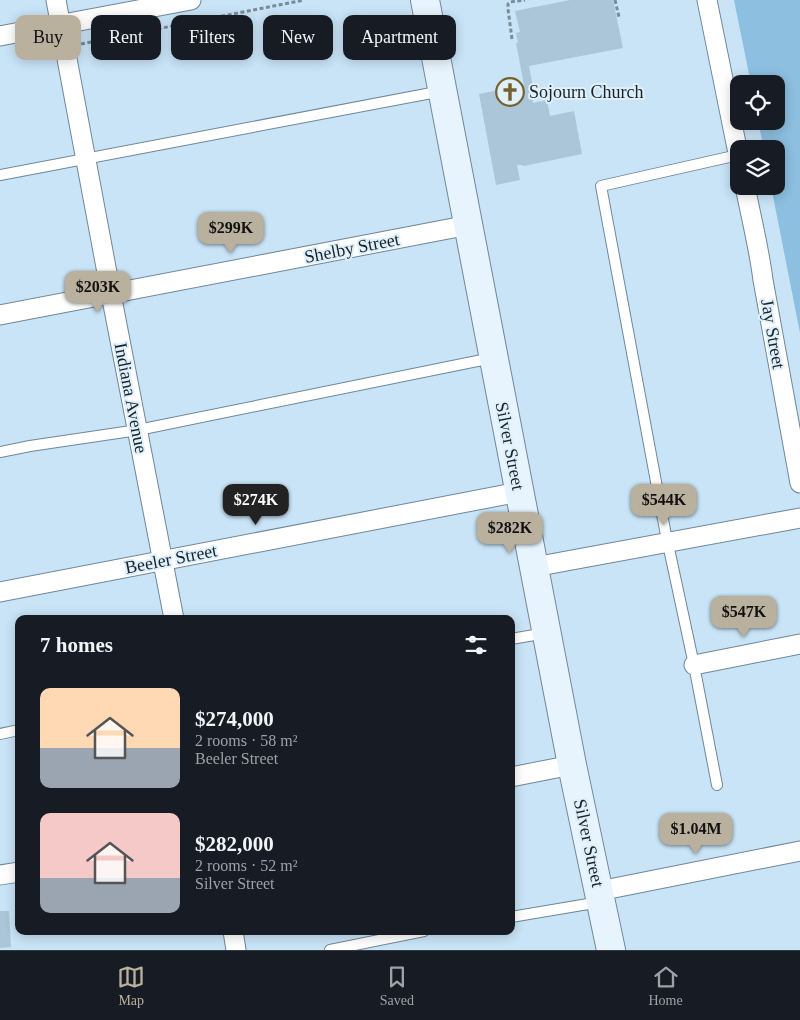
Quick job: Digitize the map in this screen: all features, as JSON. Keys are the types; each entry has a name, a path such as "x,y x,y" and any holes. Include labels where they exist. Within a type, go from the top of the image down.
{"main road":[{"name":"Silver Street","path":"425,0 546,633 611,950"}],"street":[{"name":"Indiana Avenue","path":"56,0 59,15"},
{"path":"81,20 190,0"},
{"path":"707,0 735,140"},
{"path":"0,36 15,33"},
{"name":"Indiana Avenue","path":"68,60 173,615"},
{"name":"Jay Street","path":"746,195 760,258 800,483"},
{"name":"Shelby Street","path":"0,315 469,225"},
{"name":"Beeler Street","path":"0,592 519,492"},
{"path":"534,567 800,518"},
{"path":"694,665 800,644"},
{"path":"515,776 572,765"},
{"path":"600,897 800,852"},
{"path":"0,875 15,873"},
{"path":"234,935 236,950"}],"lane":[{"path":"0,175 443,91"},
{"path":"717,785 668,542 601,186 730,159"},
{"path":"0,452 138,430 493,357"},
{"path":"515,638 546,633"},
{"path":"0,734 15,731"},
{"path":"515,916 600,897"},
{"path":"330,950 404,935"}],"path":[{"path":"81,43 304,0"},
{"path":"512,40 508,4 525,0"},
{"path":"615,0 619,17"}],"shaded area":[{"path":"734,0 800,0 800,333 773,195 785,195 785,140 762,140 760,130 785,130 785,75 749,75"}],"building":[{"name":"Sojourn Church","path":"570,0 613,0 623,48 529,66 534,92 531,93 533,103 547,100 550,116 574,111 582,154 524,166 517,165 520,180 496,185 479,94 524,85 516,43 518,43 516,33 520,32 515,11"},
{"path":"0,911 9,911 11,947 0,948"}],"place":[{"name":"Sojourn Church","path":"510,92"}]}
